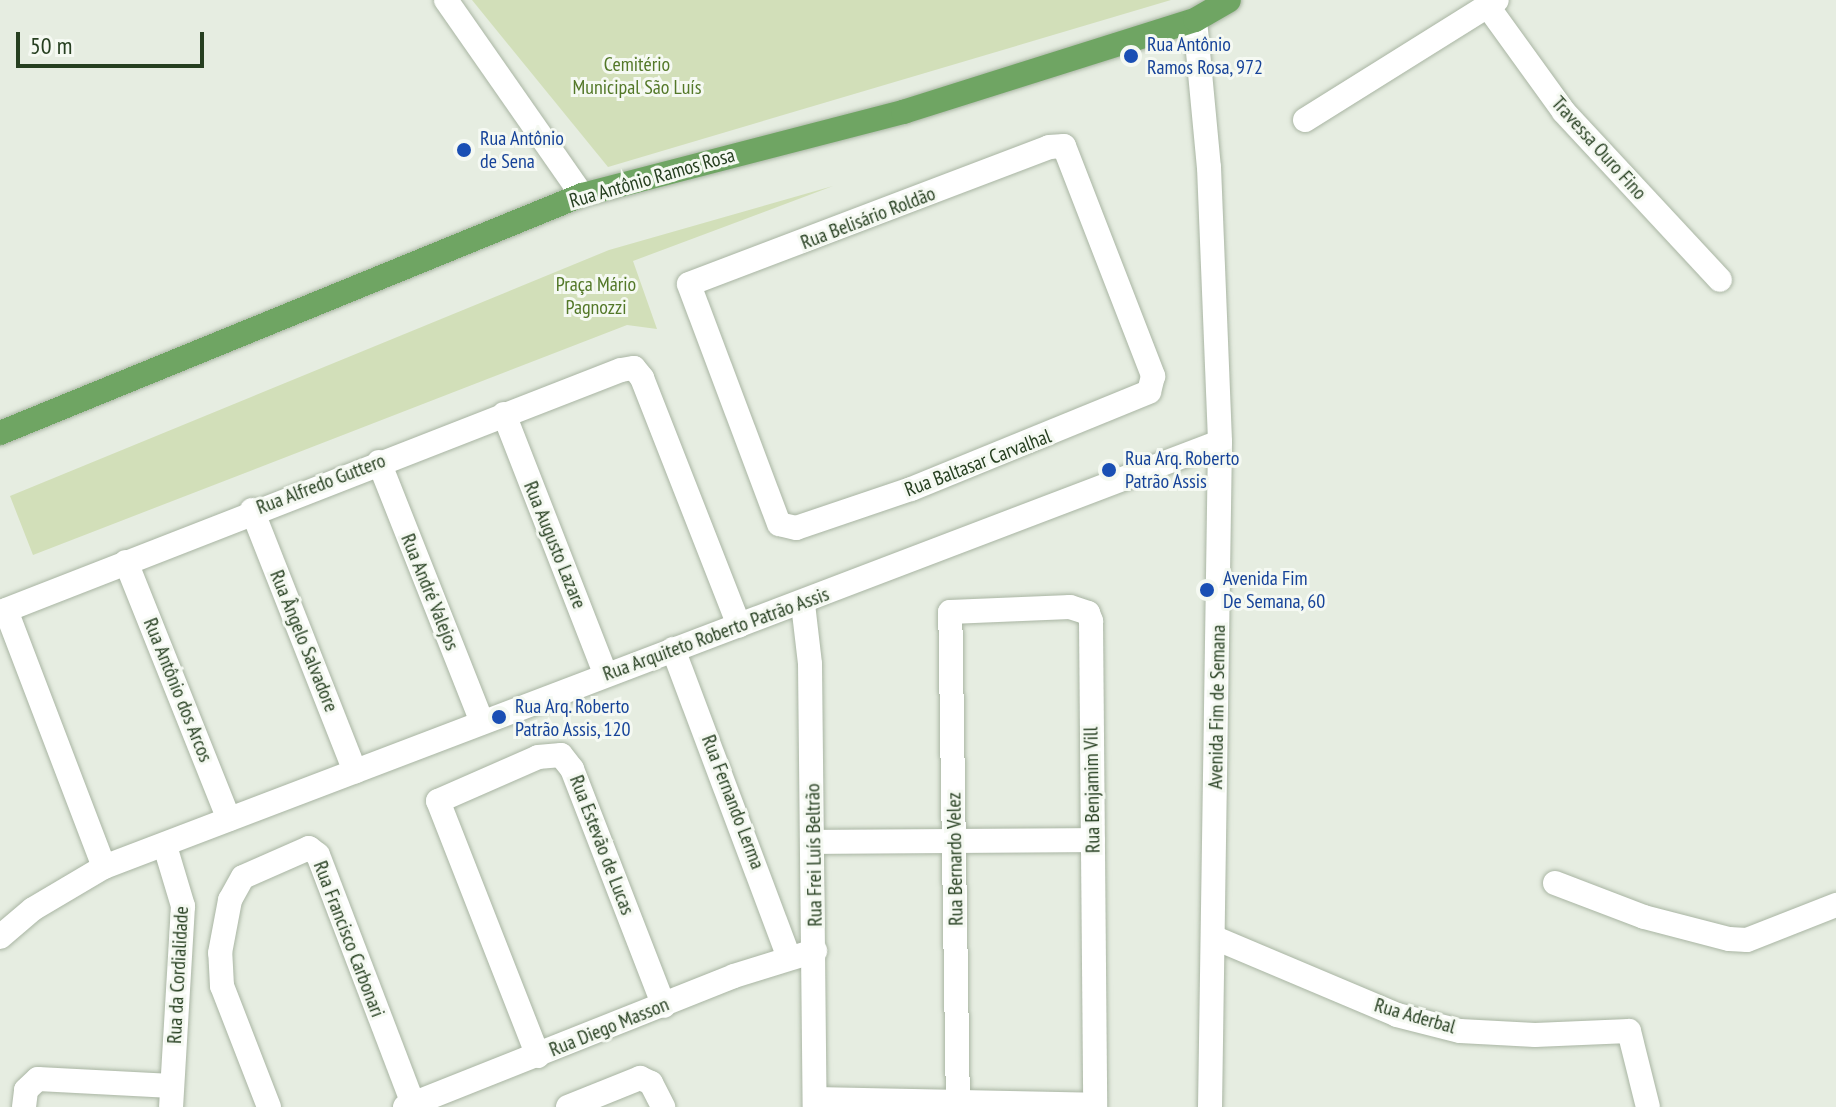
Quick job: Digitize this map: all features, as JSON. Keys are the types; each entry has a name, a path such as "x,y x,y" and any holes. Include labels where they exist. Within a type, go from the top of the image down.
{"main road":[{"name":"Rua Antônio Ramos Rosa","path":"0,433 582,195 903,112 1195,20 1229,0"}],"street":[{"path":"446,0 582,195"},
{"path":"1305,120 1493,4"},
{"name":"Travessa Ouro Fino","path":"1493,4 1564,112 1720,280"},
{"name":"Avenida Fim de Semana","path":"1195,20 1209,167 1220,442 1215,938 1210,1107"},
{"name":"Rua Belisário Roldão","path":"796,528 773,517 689,296 689,284 695,279 813,240 1049,147 1064,146 1154,385"},
{"name":"Rua Alfredo Guttero","path":"104,867 5,613 252,510 504,414 628,367 638,371 739,626"},
{"name":"Rua Baltasar Carvalhal","path":"796,528 1035,441 1140,398 1154,385"},
{"name":"Rua Augusto Lazare","path":"504,414 606,675"},
{"name":"Rua Arquiteto Roberto Patrão Assis","path":"0,937 33,909 104,867 673,649 803,604 953,541 1220,442"},
{"name":"Rua André Valejos","path":"379,462 482,722"},
{"name":"Rua Ângelo Salvadore","path":"252,510 355,771"},
{"name":"Rua Antônio dos Arcos","path":"126,562 229,819"},
{"name":"Rua Frei Luís Beltrão","path":"803,604 810,664 815,1103"},
{"name":"Rua Benjamim Vill","path":"950,612 1070,607 1088,613 1095,1106"},
{"name":"Rua Bernardo Velez","path":"950,612 958,1104"},
{"name":"Rua Fernando Lerma","path":"673,649 789,957"},
{"name":"Rua Estevão de Lucas","path":"538,1056 438,801 538,757 561,755 572,769 664,1006"},
{"path":"814,842 1093,840"},
{"name":"Rua da Cordialidade","path":"165,846 183,906 172,1097"},
{"name":"Rua Francisco Carbonari","path":"269,1107 222,986 226,915 243,877 309,848 318,855 409,1106"},
{"path":"1555,883 1644,917 1729,939 1747,940 1836,905"},
{"name":"Rua Aderbal","path":"1215,938 1397,1015 1460,1031 1535,1035 1629,1031 1648,1107"},
{"name":"Rua Diego Masson","path":"409,1106 789,957 815,951"},
{"path":"568,1107 640,1078 651,1083 663,1107"},
{"path":"24,1107 26,1090 38,1079 172,1097"},
{"path":"815,1103 1095,1106"}],"green space":[{"name":"Cemitério Municipal São Luís","path":"472,0 1171,0 608,167"},
{"name":"Praça Mário Pagnozzi","path":"833,186 633,261 657,329 627,325 33,555 10,496 609,250"}],"place":[{"name":"Rua Antônio Ramos Rosa, 972","path":"1131,56"},
{"name":"Rua Antônio de Sena","path":"464,150"},
{"name":"Rua Arq. Roberto Patrão Assis","path":"1109,470"},
{"name":"Avenida Fim De Semana, 60","path":"1207,590"},
{"name":"Rua Arq. Roberto Patrão Assis, 120","path":"499,717"}]}
